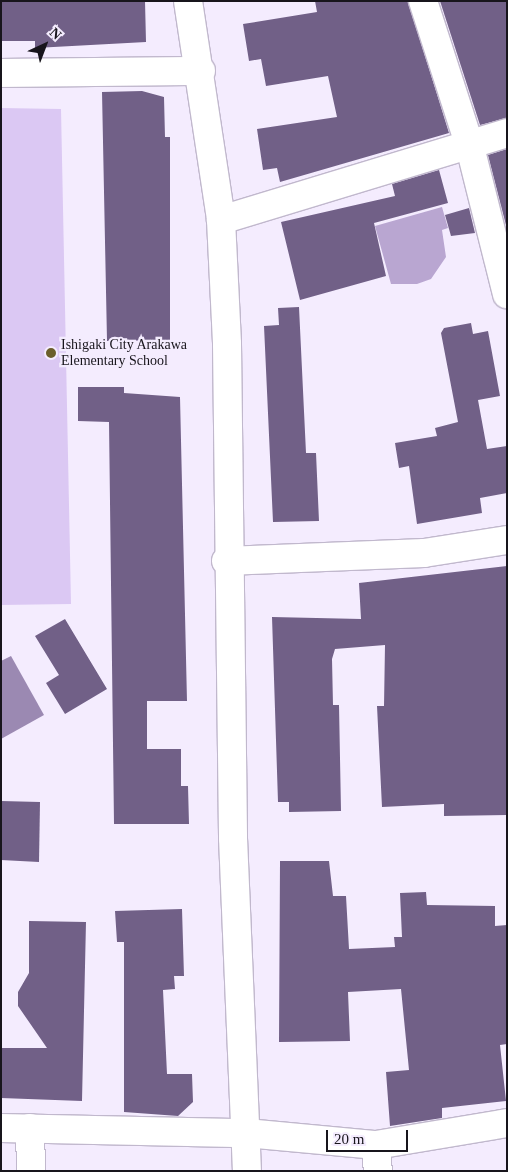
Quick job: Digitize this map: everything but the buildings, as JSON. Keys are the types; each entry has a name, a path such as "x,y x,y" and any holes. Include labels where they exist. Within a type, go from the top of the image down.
{"street":[{"path":"188,1 201,71 220,220 227,344 226,562 247,1171"},
{"path":"423,1 469,143 507,294"},
{"path":"1,73 201,71"},
{"path":"220,220 507,133"},
{"path":"226,562 424,553 507,540"},
{"path":"1,1128 246,1133 377,1158 507,1123"},
{"path":"30,1128 31,1171"}],"shaded area":[{"path":"1,108 61,109 71,604 1,605"},
{"path":"442,207 448,228 442,230 446,257 431,279 417,284 391,284 375,226"},
{"path":"11,656 44,715 1,739 1,661"}],"place":[{"name":"Ishigaki City Arakawa Elementary School","path":"51,353"}]}
